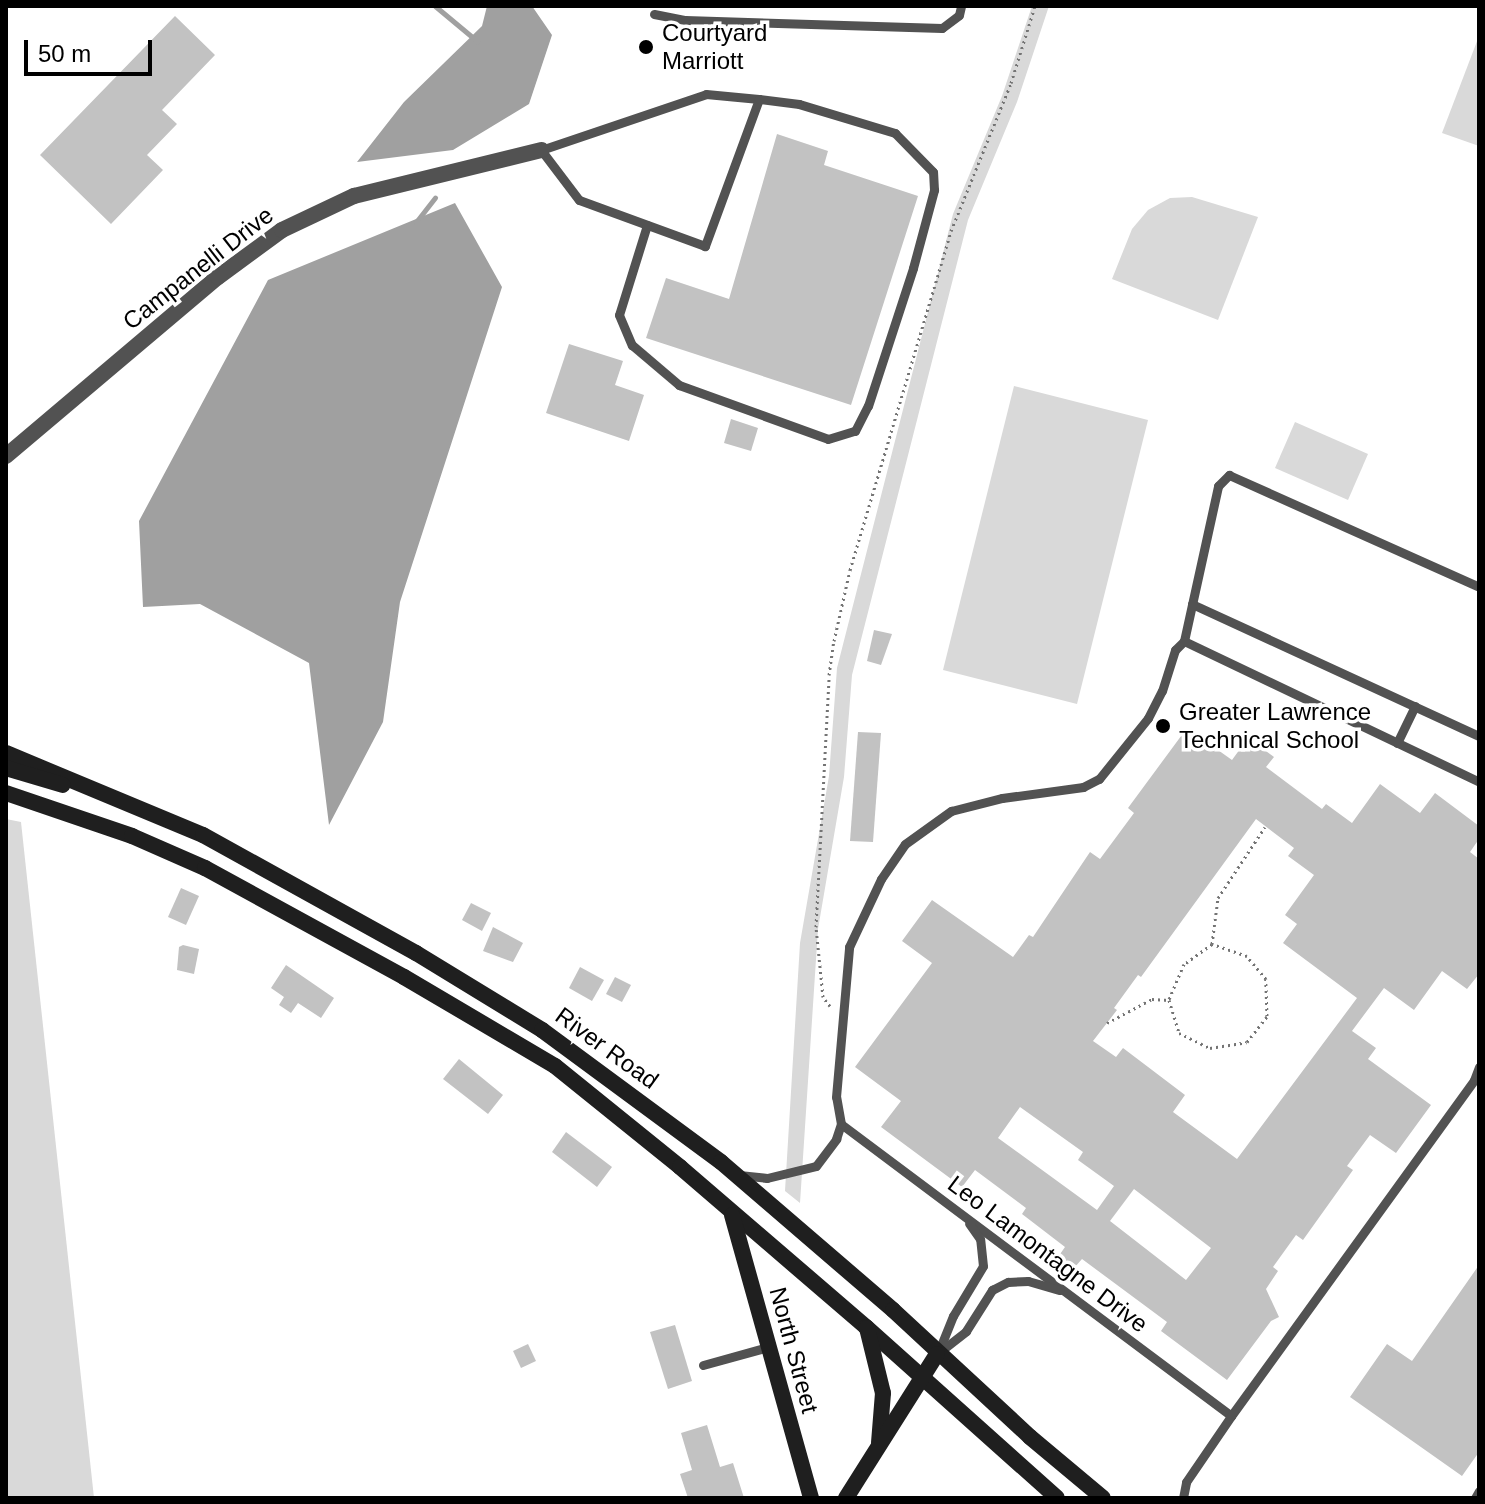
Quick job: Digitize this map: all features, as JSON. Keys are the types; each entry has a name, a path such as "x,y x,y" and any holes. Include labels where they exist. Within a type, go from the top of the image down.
{"main road":[{"name":"River Road","path":"6,753 115,795 289,881 542,1030 736,1174 1103,1498"},
{"path":"6,768 89,795 115,795"},
{"name":"River Road","path":"6,793 132,836 205,868 555,1066 866,1327 1057,1498"},
{"name":"North Street","path":"732,1213 811,1498"},
{"path":"866,1327 883,1393 878,1447"},
{"path":"846,1498 937,1354"}],"street":[{"name":"Campanelli Drive","path":"6,456 218,277 282,230 354,196 541,150"}],"lane":[{"path":"654,14 685,20 942,28 959,15 961,6"},
{"path":"647,225 619,315 632,345 679,385 828,439 855,431 868,406 913,268 934,190 933,172 895,133 799,104 759,99 706,94 541,150 579,200 705,246 759,99"},
{"path":"736,1174 767,1178 816,1166 825,1159 841,1124 836,1097 849,947 881,879 905,844 951,811 1002,798 1083,787 1099,779 1148,718 1175,650 1184,641 1218,486 1229,475 1479,587"},
{"path":"1192,604 1479,736"},
{"path":"1184,641 1479,782"},
{"path":"1397,743 1415,706"},
{"path":"1183,1498 1186,1482 1231,1416 1474,1080 1479,1067"},
{"name":"Leo Lamontagne Drive","path":"841,1124 1231,1416"},
{"path":"937,1354 953,1316 983,1266 980,1239 965,1217"},
{"path":"937,1354 966,1331 992,1290 1008,1282 1028,1281 1070,1293"},
{"path":"703,1365 768,1347"},
{"path":"1475,1498 1479,1491"}],"path":[{"path":"841,1022 823,997 816,927 828,690 834,641 850,570 951,231 1011,83 1035,6"},
{"path":"1212,944 1247,956 1266,979 1267,1016 1247,1042 1210,1048 1179,1033 1169,1000 1184,964 1212,944 1218,898 1265,827"},
{"path":"1107,1023 1152,999 1169,1000"}],"shaded area":[{"path":"487,6 532,6 552,35 529,104 453,150 357,162 404,102 482,26"},
{"path":"1032,6 1049,6 1017,102 968,220 852,675 844,777 818,929 800,1203 785,1191 800,943 829,776 837,668 953,214 1002,96"},
{"path":"1479,36 1479,146 1442,133"},
{"path":"1192,197 1258,217 1218,320 1112,279 1132,229 1148,210 1170,198"},
{"path":"455,203 502,287 400,602 383,722 329,825 309,663 200,604 143,607 139,521 268,280"},
{"path":"1014,386 1148,420 1077,704 943,670"},
{"path":"1295,422 1368,454 1348,500 1275,468"},
{"path":"6,819 21,822 94,1498 6,1498"}],"building":[{"path":"175,16 215,55 162,110 177,124 147,155 163,170 111,224 40,155"},
{"path":"777,134 828,151 824,165 918,196 851,405 646,338 666,278 729,299"},
{"path":"569,344 623,361 615,385 644,395 629,441 546,413"},
{"path":"731,419 758,428 751,451 724,443"},
{"path":"874,630 892,634 881,665 867,661"},
{"path":"1187,728 1232,760 1248,738 1274,757 1266,767 1322,809 1326,804 1352,823 1380,784 1420,813 1435,793 1479,826 1479,839 1470,852 1479,859 1479,974 1467,989 1442,971 1414,1010 1384,988 1352,1031 1376,1048 1368,1059 1431,1105 1396,1153 1370,1135 1347,1166 1353,1170 1303,1240 1296,1235 1273,1267 1278,1271 1266,1289 1279,1317 1271,1321 1227,1380 1161,1331 1167,1322 1082,1259 1074,1268 1058,1257 1065,1247 1022,1214 1026,1208 975,1170 962,1187 881,1127 901,1101 855,1067 932,963 902,941 932,900 1013,957 1029,935 1033,937 1090,852 1100,859 1134,813 1128,808","holes":["1256,819 1294,848 1288,856 1314,875 1285,915 1297,924 1283,943 1357,998 1237,1159 1173,1112 1185,1095 1123,1048 1116,1057 1093,1041 1138,975 1141,977","1020,1107 1083,1152 1078,1160 1114,1186 1097,1210 998,1138","1134,1189 1211,1248 1186,1280 1110,1221"]},
{"path":"858,732 881,733 873,842 850,841"},
{"path":"181,888 199,896 186,925 168,917"},
{"path":"471,903 491,913 482,931 462,920"},
{"path":"493,927 523,943 513,962 483,951"},
{"path":"179,947 199,949 194,974 177,970"},
{"path":"286,965 334,998 321,1018 298,1003 291,1013 279,1005 284,997 271,988"},
{"path":"580,967 604,980 592,1001 569,988"},
{"path":"615,977 631,985 622,1002 606,994"},
{"path":"459,1059 503,1095 488,1114 443,1079"},
{"path":"566,1132 612,1167 597,1187 552,1152"},
{"path":"1479,1265 1479,1452 1462,1476 1350,1397 1387,1344 1412,1361"},
{"path":"675,1325 692,1381 668,1389 650,1332"},
{"path":"528,1344 536,1361 521,1368 513,1351"},
{"path":"707,1425 720,1467 733,1463 744,1498 688,1498 680,1474 692,1470 681,1433"}],"waterway":[{"path":"435,6 477,41"},
{"path":"416,222 435,198"}],"place":[{"name":"Courtyard Marriott","path":"646,47"},
{"name":"Greater Lawrence Technical School","path":"1163,726"}]}
